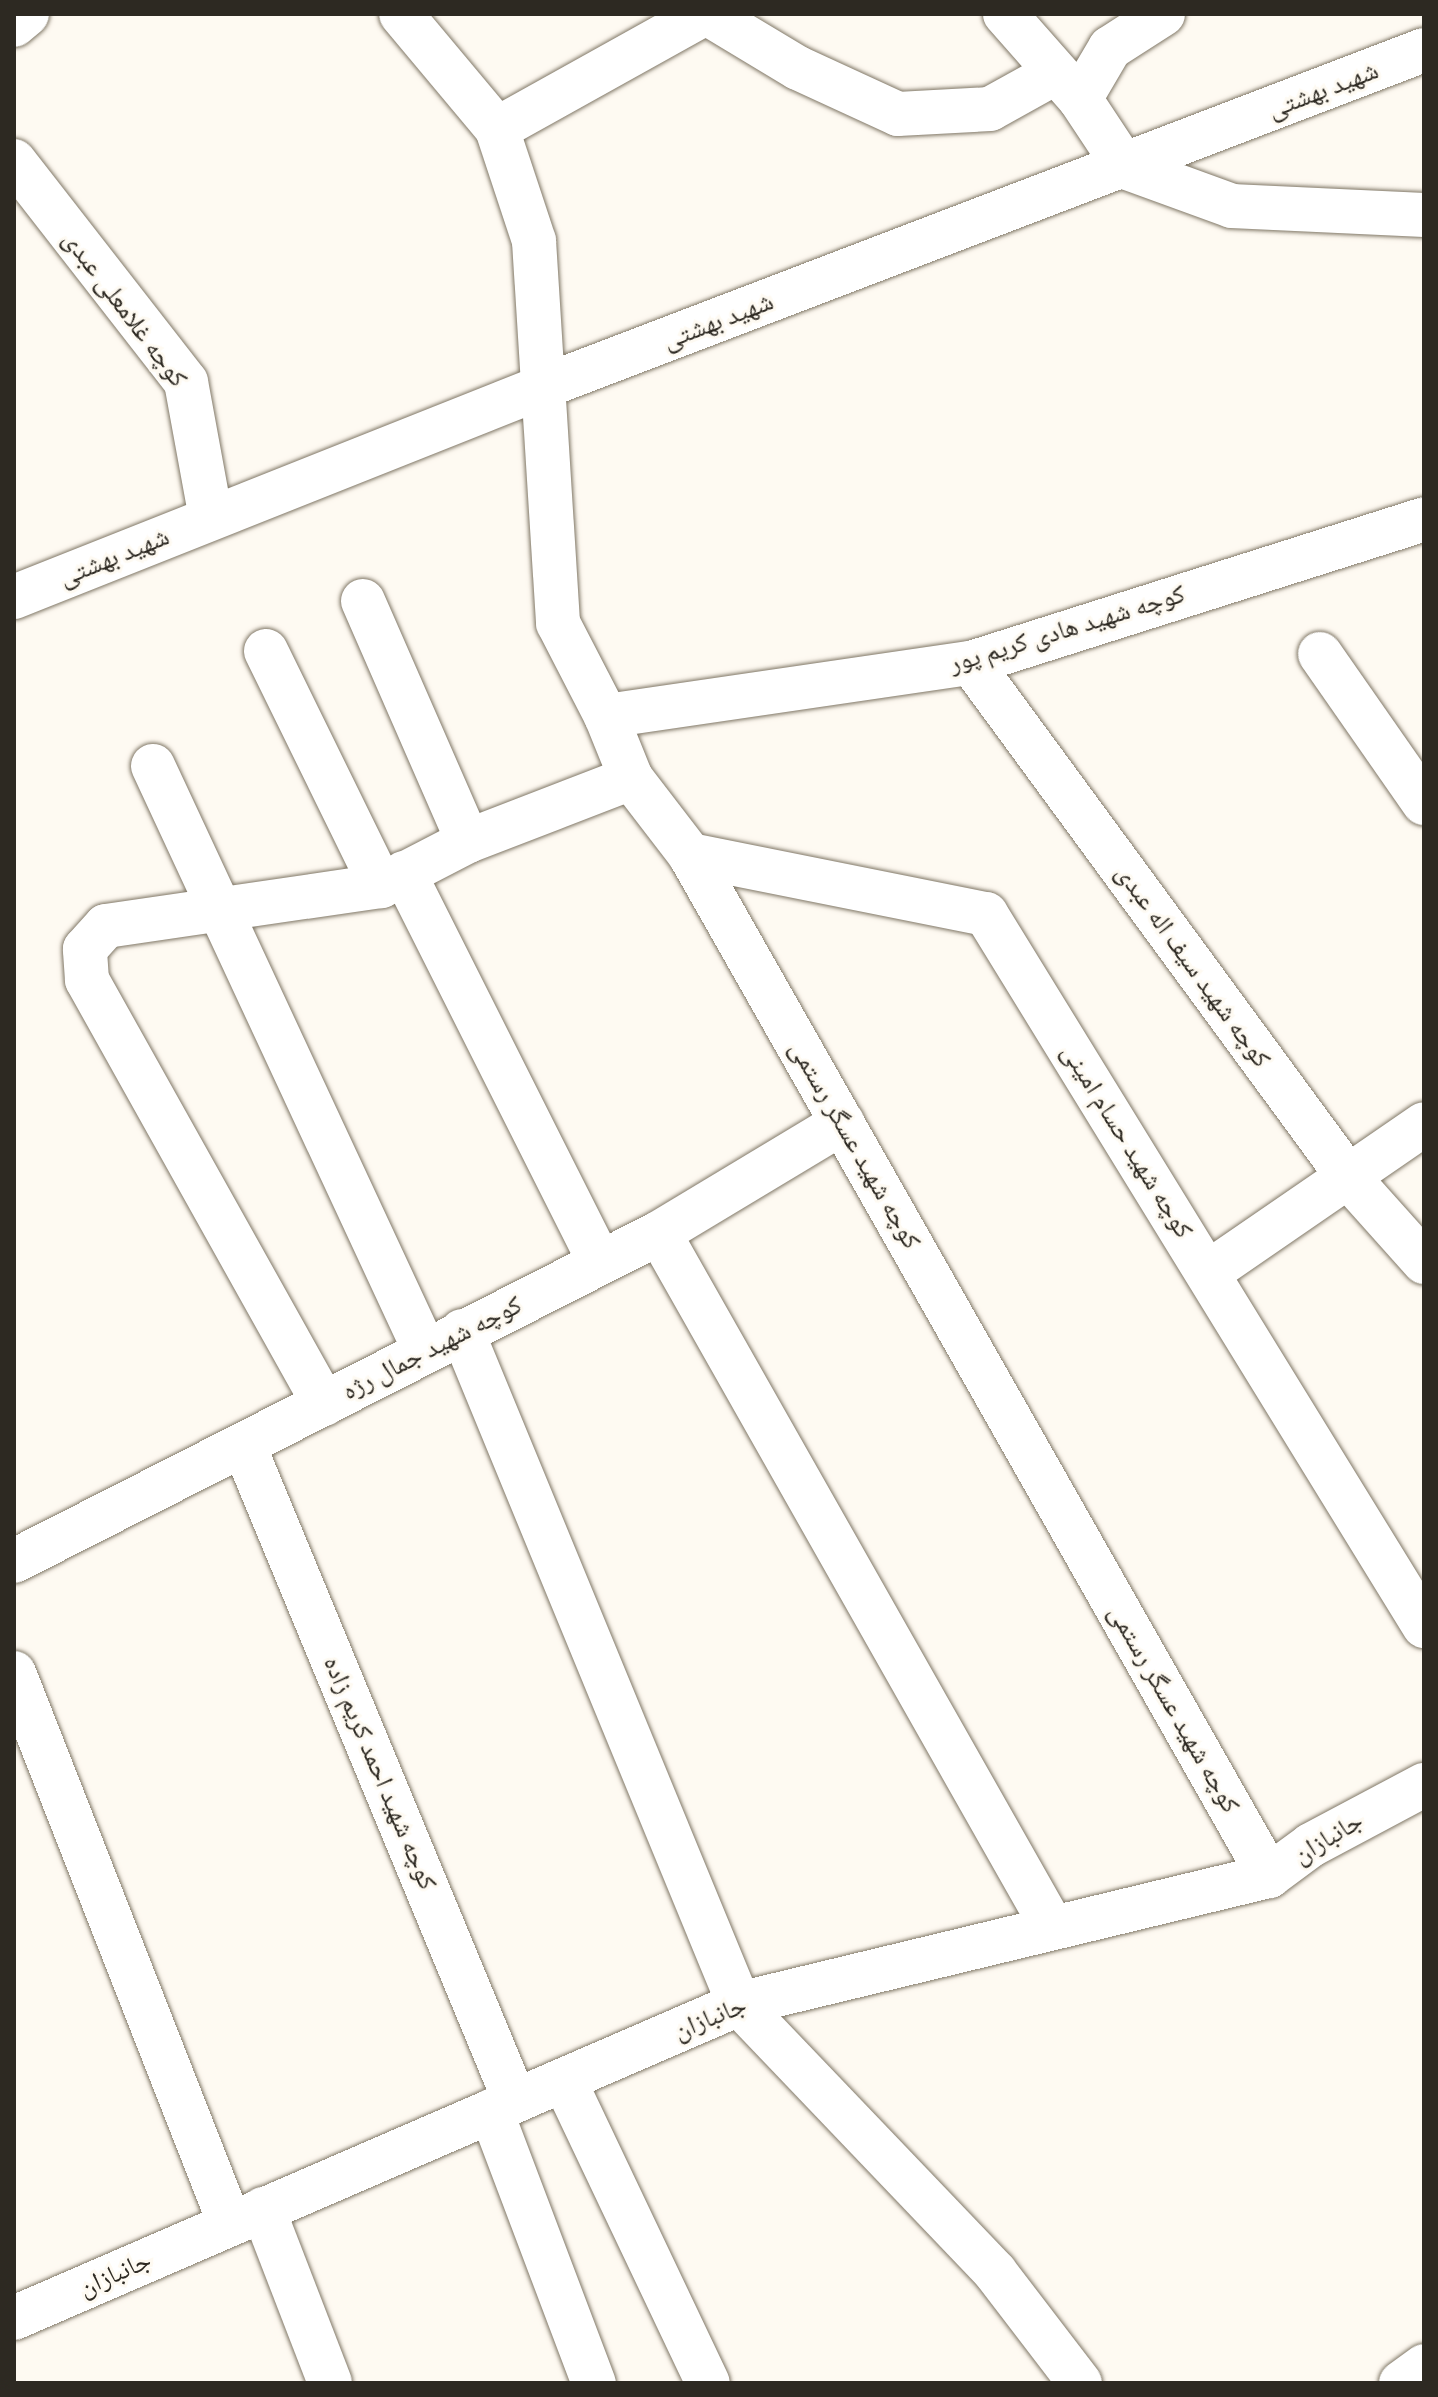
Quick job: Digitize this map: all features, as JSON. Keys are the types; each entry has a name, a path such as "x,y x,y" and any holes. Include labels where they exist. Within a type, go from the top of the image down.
{"street":[{"path":"14,25 27,14"},
{"path":"401,14 497,129 706,14 798,68 898,114 990,109 1068,86 1110,48 1163,14"},
{"path":"1005,14 1068,86 1125,167 1232,206 1424,215"},
{"name":"شهید بهشتی","path":"14,597 545,386 1125,167 1424,50"},
{"name":"کوچه شهید عسگر رستمی","path":"497,129 534,241 558,623 606,716 631,778 690,855 1269,1876"},
{"name":"کوچه غلامعلی عبدی","path":"14,161 186,382 211,518"},
{"name":"کوچه شهید هادی کریم پور","path":"606,716 971,663 1424,519"},
{"path":"363,601 468,841"},
{"path":"266,651 600,1263"},
{"path":"1320,654 1424,803"},
{"name":"کوچه شهید سیف اله عبدی","path":"971,663 1349,1178 1424,1262"},
{"path":"153,766 221,909 443,1341 739,2004 995,2272 1080,2383"},
{"path":"324,1404 87,980 85,949 106,926 393,879 468,841 631,778"},
{"name":"کوچه شهید حسام امینی","path":"690,855 986,914 1424,1626"},
{"name":"کوچه شهید جمال رژه","path":"14,1561 659,1233 842,1123"},
{"path":"1209,1272 1424,1124"},
{"path":"659,1233 1051,1925"},
{"name":"کوچه شهید احمد کریم زاده","path":"244,1446 503,2106 594,2383"},
{"path":"14,1673 247,2216 330,2383"},
{"name":"جانبازان","path":"14,2318 739,2004 1051,1925 1269,1876 1311,1845 1424,1785"},
{"path":"564,2080 708,2383"},
{"path":"1401,2383 1424,2366"}]}
